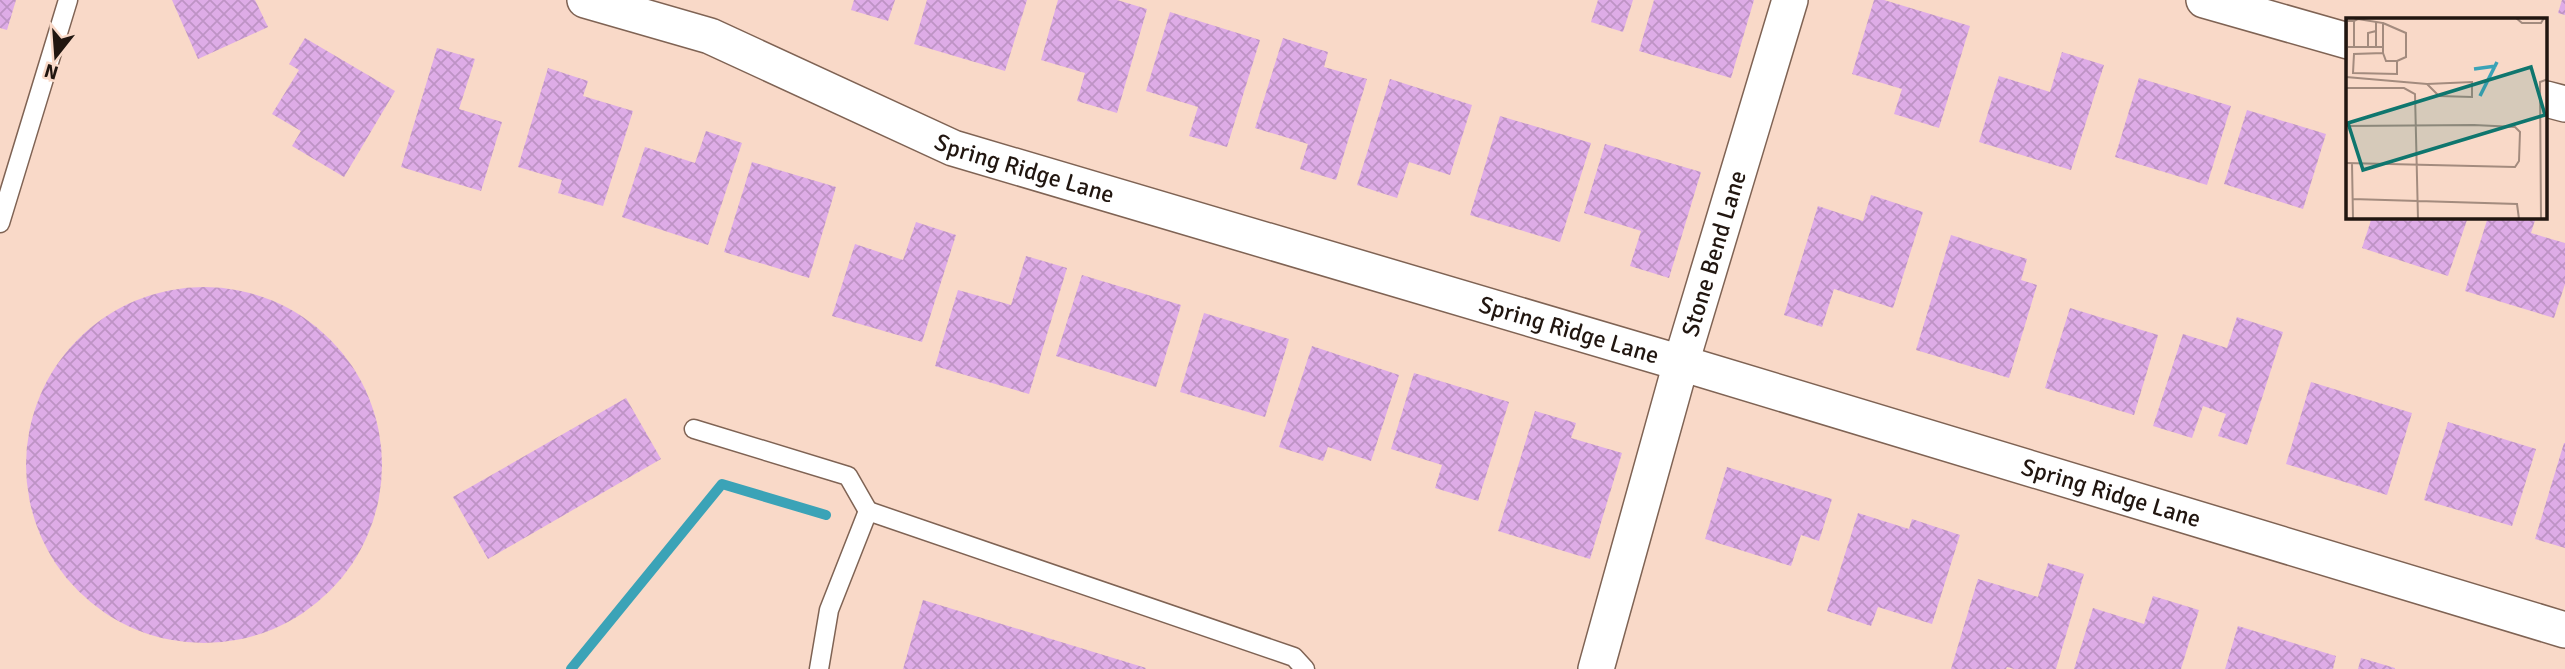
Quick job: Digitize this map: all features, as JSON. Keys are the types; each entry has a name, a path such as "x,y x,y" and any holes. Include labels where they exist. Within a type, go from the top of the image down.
{"street":[{"name":"Spring Ridge Lane","path":"586,0 710,36 953,148 1681,363 2565,630"},
{"name":"Stone Bend Lane","path":"1597,669 1681,363 1790,0"},
{"path":"2204,0 2346,40"},
{"path":"2548,100 2565,104"}],"lane":[{"path":"0,223 68,0"},
{"path":"694,429 848,476 867,511 1294,657 1305,669"},
{"path":"818,669 829,610 867,511"}],"building":[{"path":"0,0 16,0 7,30 0,28"},
{"path":"172,0 255,0 268,27 198,59"},
{"path":"854,0 895,0 888,21 851,10"},
{"path":"927,0 1027,0 1005,71 914,44"},
{"path":"1058,0 1117,0 1147,9 1117,113 1077,101 1085,73 1041,60"},
{"path":"1598,0 1633,0 1623,32 1591,22"},
{"path":"1654,0 1754,0 1731,78 1639,51"},
{"path":"1874,0 1884,0 1970,26 1939,128 1894,114 1902,89 1852,74"},
{"path":"2562,0 2565,0 2565,15 2558,13"},
{"path":"1170,12 1260,40 1227,147 1189,136 1198,107 1146,91"},
{"path":"305,38 395,91 344,177 292,146 301,131 272,114 299,70 289,64"},
{"path":"1283,38 1328,52 1324,67 1367,79 1336,180 1300,169 1308,144 1255,128"},
{"path":"437,48 475,59 459,109 502,122 481,191 401,167"},
{"path":"2062,52 2104,65 2071,170 1979,142 1999,76 2050,92"},
{"path":"548,68 588,81 583,96 633,111 603,206 558,193 562,180 518,167"},
{"path":"2139,78 2231,106 2207,185 2115,157"},
{"path":"1390,79 1472,105 1450,175 1409,162 1397,198 1357,185"},
{"path":"2247,110 2326,134 2303,209 2224,184"},
{"path":"1500,116 1591,143 1560,242 1470,215"},
{"path":"706,131 742,143 708,245 622,217 645,147 695,163"},
{"path":"1605,144 1701,172 1669,278 1630,266 1641,231 1584,213"},
{"path":"752,162 836,187 809,278 724,252"},
{"path":"1871,195 1923,212 1893,308 1834,289 1822,327 1784,315 1818,206 1863,221"},
{"path":"2371,219 2467,219 2448,276 2362,248"},
{"path":"2487,219 2535,219 2531,233 2565,243 2565,284 2554,318 2465,291"},
{"path":"916,222 956,235 922,342 832,316 855,244 903,260"},
{"path":"1951,235 2027,259 2021,280 2037,285 2009,378 1916,350"},
{"path":"1026,256 1067,268 1029,394 935,366 958,290 1011,305"},
{"path":"1082,275 1181,305 1156,387 1056,356"},
{"path":"204,287 239,291 272,301 303,317 330,339 352,366 368,397 378,430 382,465 378,500 368,533 352,564 330,591 303,613 272,629 239,639 204,643 169,639 136,629 105,613 78,591 56,564 40,533 30,500 26,465 30,430 40,397 56,366 78,339 105,317 136,301 169,291"},
{"path":"2070,308 2158,335 2134,415 2045,388"},
{"path":"1204,313 1289,339 1265,417 1180,392"},
{"path":"2237,317 2283,332 2247,445 2218,436 2226,414 2203,406 2192,438 2153,426 2183,334 2227,348"},
{"path":"1312,346 1399,375 1371,461 1328,447 1323,461 1279,447"},
{"path":"1414,373 1509,402 1478,501 1435,488 1442,465 1391,449"},
{"path":"2311,382 2412,413 2387,495 2286,464"},
{"path":"626,398 661,459 488,559 453,497"},
{"path":"1535,411 1576,423 1571,438 1622,453 1590,559 1498,531"},
{"path":"2448,422 2536,449 2512,526 2424,500"},
{"path":"2565,443 2565,548 2535,539"},
{"path":"1727,467 1832,499 1819,541 1801,535 1791,566 1705,539"},
{"path":"1858,513 1909,529 1912,519 1960,535 1932,624 1878,607 1871,626 1827,611"},
{"path":"2048,563 2084,574 2056,669 1951,669 1978,579 2038,597"},
{"path":"2153,596 2199,610 2181,669 2074,669 2093,608 2144,624"},
{"path":"923,600 1146,668 903,669"},
{"path":"2238,626 2336,656 2333,669 2225,669"},
{"path":"2361,658 2395,668 2395,669 2358,669"}],"waterway":[{"path":"571,669 722,484 826,515"}]}
